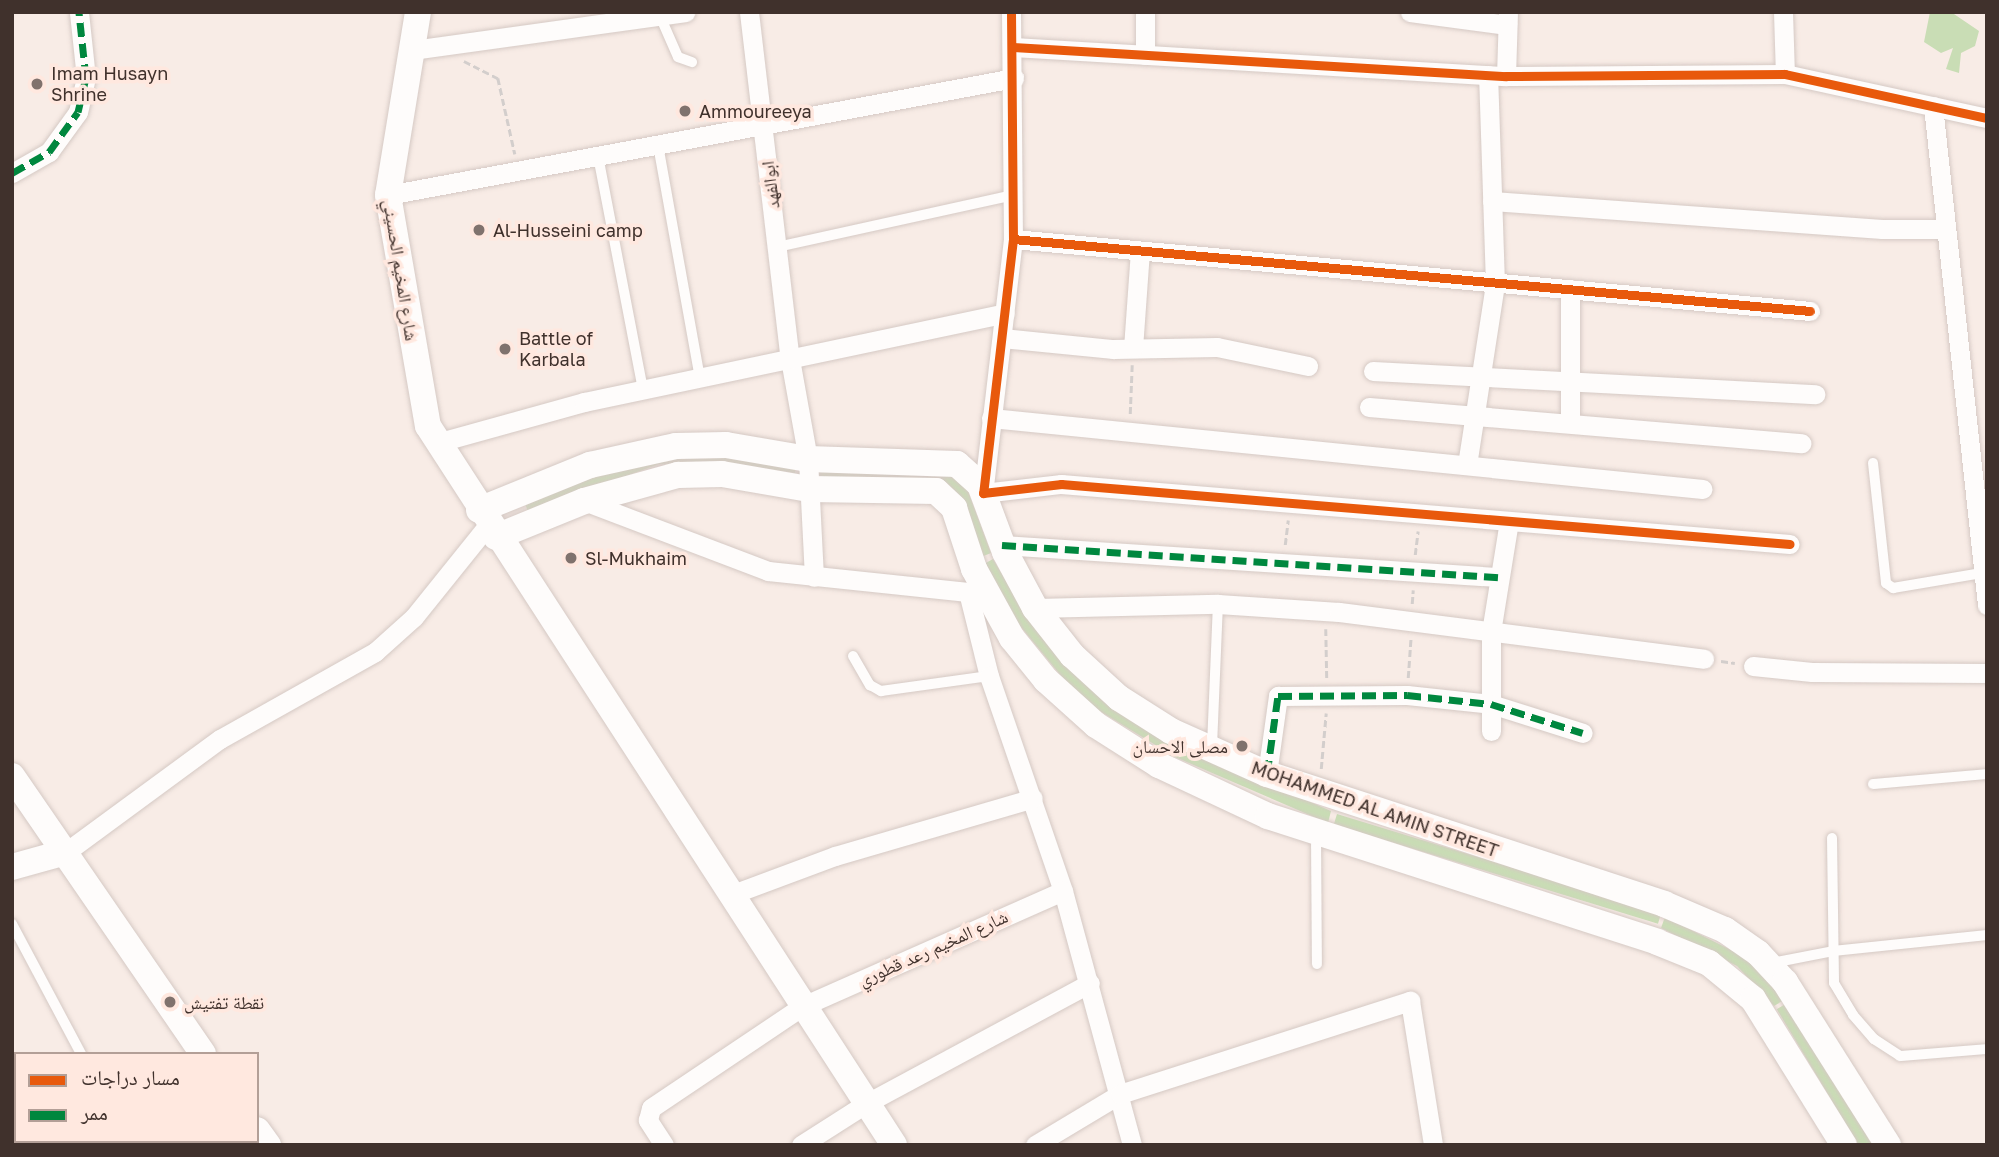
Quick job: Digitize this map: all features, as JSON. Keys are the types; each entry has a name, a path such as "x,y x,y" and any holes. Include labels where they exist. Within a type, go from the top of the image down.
{"main road":[{"name":"شارع المخيم الحسيني","path":"418,12 424,49 388,195 428,426 487,524 894,1145"},
{"name":"MOHAMMED AL AMIN STREET","path":"487,524 590,465 655,449 726,445 808,459 944,460 971,472 983,493 1002,545 1035,608 1072,655 1119,698 1211,750 1267,774 1664,904 1725,930 1770,964 1798,1000 1888,1145"},
{"path":"487,524 584,501 659,479 698,474 743,476 809,489 930,490 941,494 954,508 977,593 1027,658 1096,725 1200,786 1315,833 1657,942 1709,964 1738,984 1760,1009 1844,1145"},
{"path":"15,787 66,852 202,1052"},
{"path":"12,867 66,852"}],"street":[{"path":"12,173 49,152 78,111 86,78 79,12"},
{"path":"424,49 685,12"},
{"name":"ابوالفهد","path":"749,12 790,359 808,459"},
{"path":"1012,12 1013,239 983,493 1061,484 1790,544"},
{"path":"1144,55 1146,12"},
{"path":"1410,12 1508,19 1497,75 1493,201 1495,284 1467,465"},
{"path":"1783,12 1785,74"},
{"path":"1013,47 1497,75 1785,74 1987,118"},
{"path":"388,195 1014,78"},
{"path":"1933,106 1981,506 1982,572 1987,605"},
{"path":"1493,201 1882,229 1946,229"},
{"path":"1013,239 1810,311"},
{"path":"1133,348 1140,251"},
{"path":"1570,289 1570,423"},
{"path":"436,443 643,390 1005,313"},
{"path":"1002,338 1133,348 1217,347 1308,366"},
{"path":"1373,371 1815,394"},
{"path":"1369,407 1474,418 1570,423 1802,443"},
{"path":"991,418 1702,489"},
{"path":"808,459 814,577"},
{"path":"584,501 743,564 814,577 977,593 989,676 1063,891 1132,1145"},
{"path":"1491,731 1491,632 1508,521"},
{"path":"66,852 220,740 374,652 414,617 487,524"},
{"path":"1002,545 1499,577"},
{"path":"1035,608 1218,604 1424,620 1491,632 1704,659"},
{"path":"1753,666 1812,672 1987,673"},
{"path":"1267,774 1278,696 1407,695 1491,704 1583,733"},
{"path":"730,895 835,856 1033,798"},
{"name":"شارع المخيم رعد قطوري","path":"664,1145 648,1120 651,1108 803,1006 1063,891"},
{"path":"801,1145 867,1103 1090,983"},
{"path":"1035,1145 1120,1094 1410,1001 1433,1145"}],"lane":[{"path":"660,16 678,57 692,62"},
{"path":"658,145 700,378"},
{"path":"598,156 643,390"},
{"path":"777,247 1014,195"},
{"path":"1873,463 1886,583 1893,588 1982,572"},
{"path":"1211,750 1218,604"},
{"path":"853,656 870,685 881,691 989,676"},
{"path":"1872,785 1987,774"},
{"path":"1315,833 1317,964"},
{"path":"1832,838 1834,983 1874,1039 1900,1056 1987,1049"},
{"path":"12,924 80,1052"},
{"path":"1770,964 1833,951 1987,935"}],"path":[{"path":"424,49 498,78 519,171"},
{"path":"1129,432 1133,348"},
{"path":"1704,659 1753,666"}],"green space":[{"path":"1930,12 1951,12 1979,31 1975,46 1961,53 1959,73 1946,69 1953,48 1941,53 1924,42"},
{"path":"677,453 795,463 795,473 724,462 659,464 528,512 525,503 577,482"},
{"path":"816,468 947,472 968,491 991,553 981,557 957,493 946,482 816,477"},
{"path":"993,559 1032,625 1104,702 1153,734 1331,811 1328,823 1175,757 1080,699 1016,621 984,564"},
{"path":"1337,814 1661,913 1658,924 1334,825"},
{"path":"1665,917 1745,957 1784,1000 1774,1006 1737,966 1661,928"},
{"path":"1787,1003 1872,1145 1858,1145 1777,1009"}],"marked path":[{"path":"12,173 49,152 78,112 86,78 79,12"},
{"path":"1002,545 1499,577"},
{"path":"1267,774 1278,696 1407,695 1491,704 1583,733"}],"cycle path":[{"path":"1011,12 1013,239 983,493 1061,484 1790,544"},
{"path":"1013,47 1506,76 1785,74 1987,118"},
{"path":"1013,239 1810,311"}],"place":[{"name":"Imam Husayn Shrine","path":"37,84"},
{"name":"Ammoureeya","path":"685,111"},
{"name":"Al-Husseini camp","path":"479,230"},
{"name":"Battle of Karbala","path":"505,349"},
{"name":"Sl-Mukhaim","path":"571,558"},
{"name":"مصلى الاحسان","path":"1242,746"},
{"name":"نقطة تفتيش","path":"170,1002"}]}
